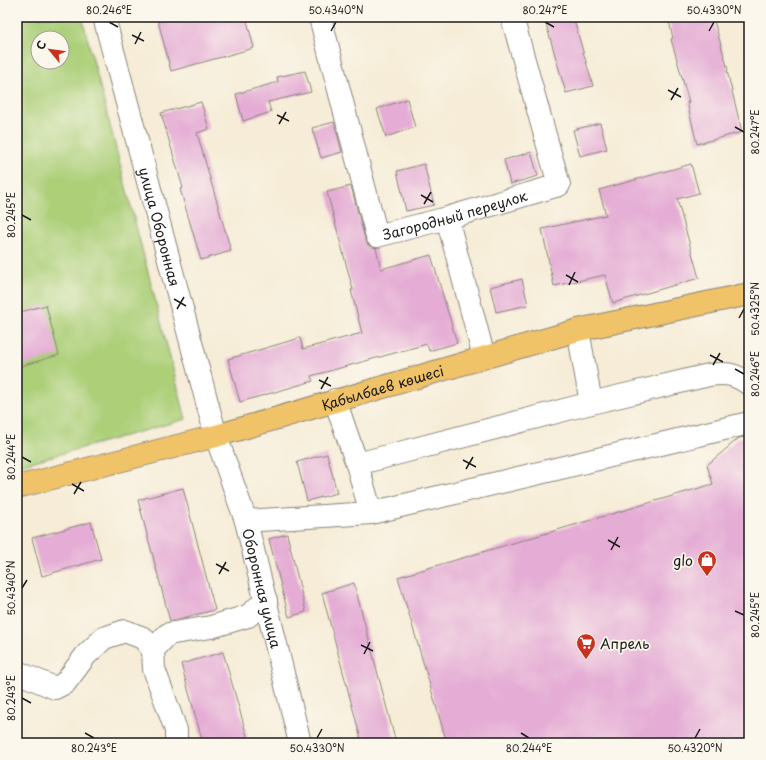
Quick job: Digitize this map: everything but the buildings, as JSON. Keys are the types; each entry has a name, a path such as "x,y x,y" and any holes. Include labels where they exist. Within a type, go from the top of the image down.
{"main road":[{"name":"Қабылбаев көшесі","path":"17,487 216,436 578,330 742,298"}],"street":[{"name":"улица Оборонная","path":"104,17 216,436"},
{"name":"Загородный переулок","path":"320,17 378,236 447,218 559,185 512,17"},
{"path":"447,218 484,357"},
{"path":"578,330 591,403"},
{"path":"357,464 591,403 709,375 727,373 742,378 749,384"},
{"path":"335,400 357,464 371,513"},
{"path":"246,521 371,513 749,423"},
{"name":"Оборонная улица","path":"216,436 246,521 300,743"},
{"path":"153,650 168,634 211,627 248,616 266,600"},
{"path":"17,672 55,688 65,683 86,655 104,638 125,631 143,638 153,650 154,669 176,730 176,743"}],"green space":[{"path":"17,17 82,17 186,419 17,466"}],"place":[{"name":"glo","path":"707,577"},
{"name":"Апрель","path":"586,660"}]}
